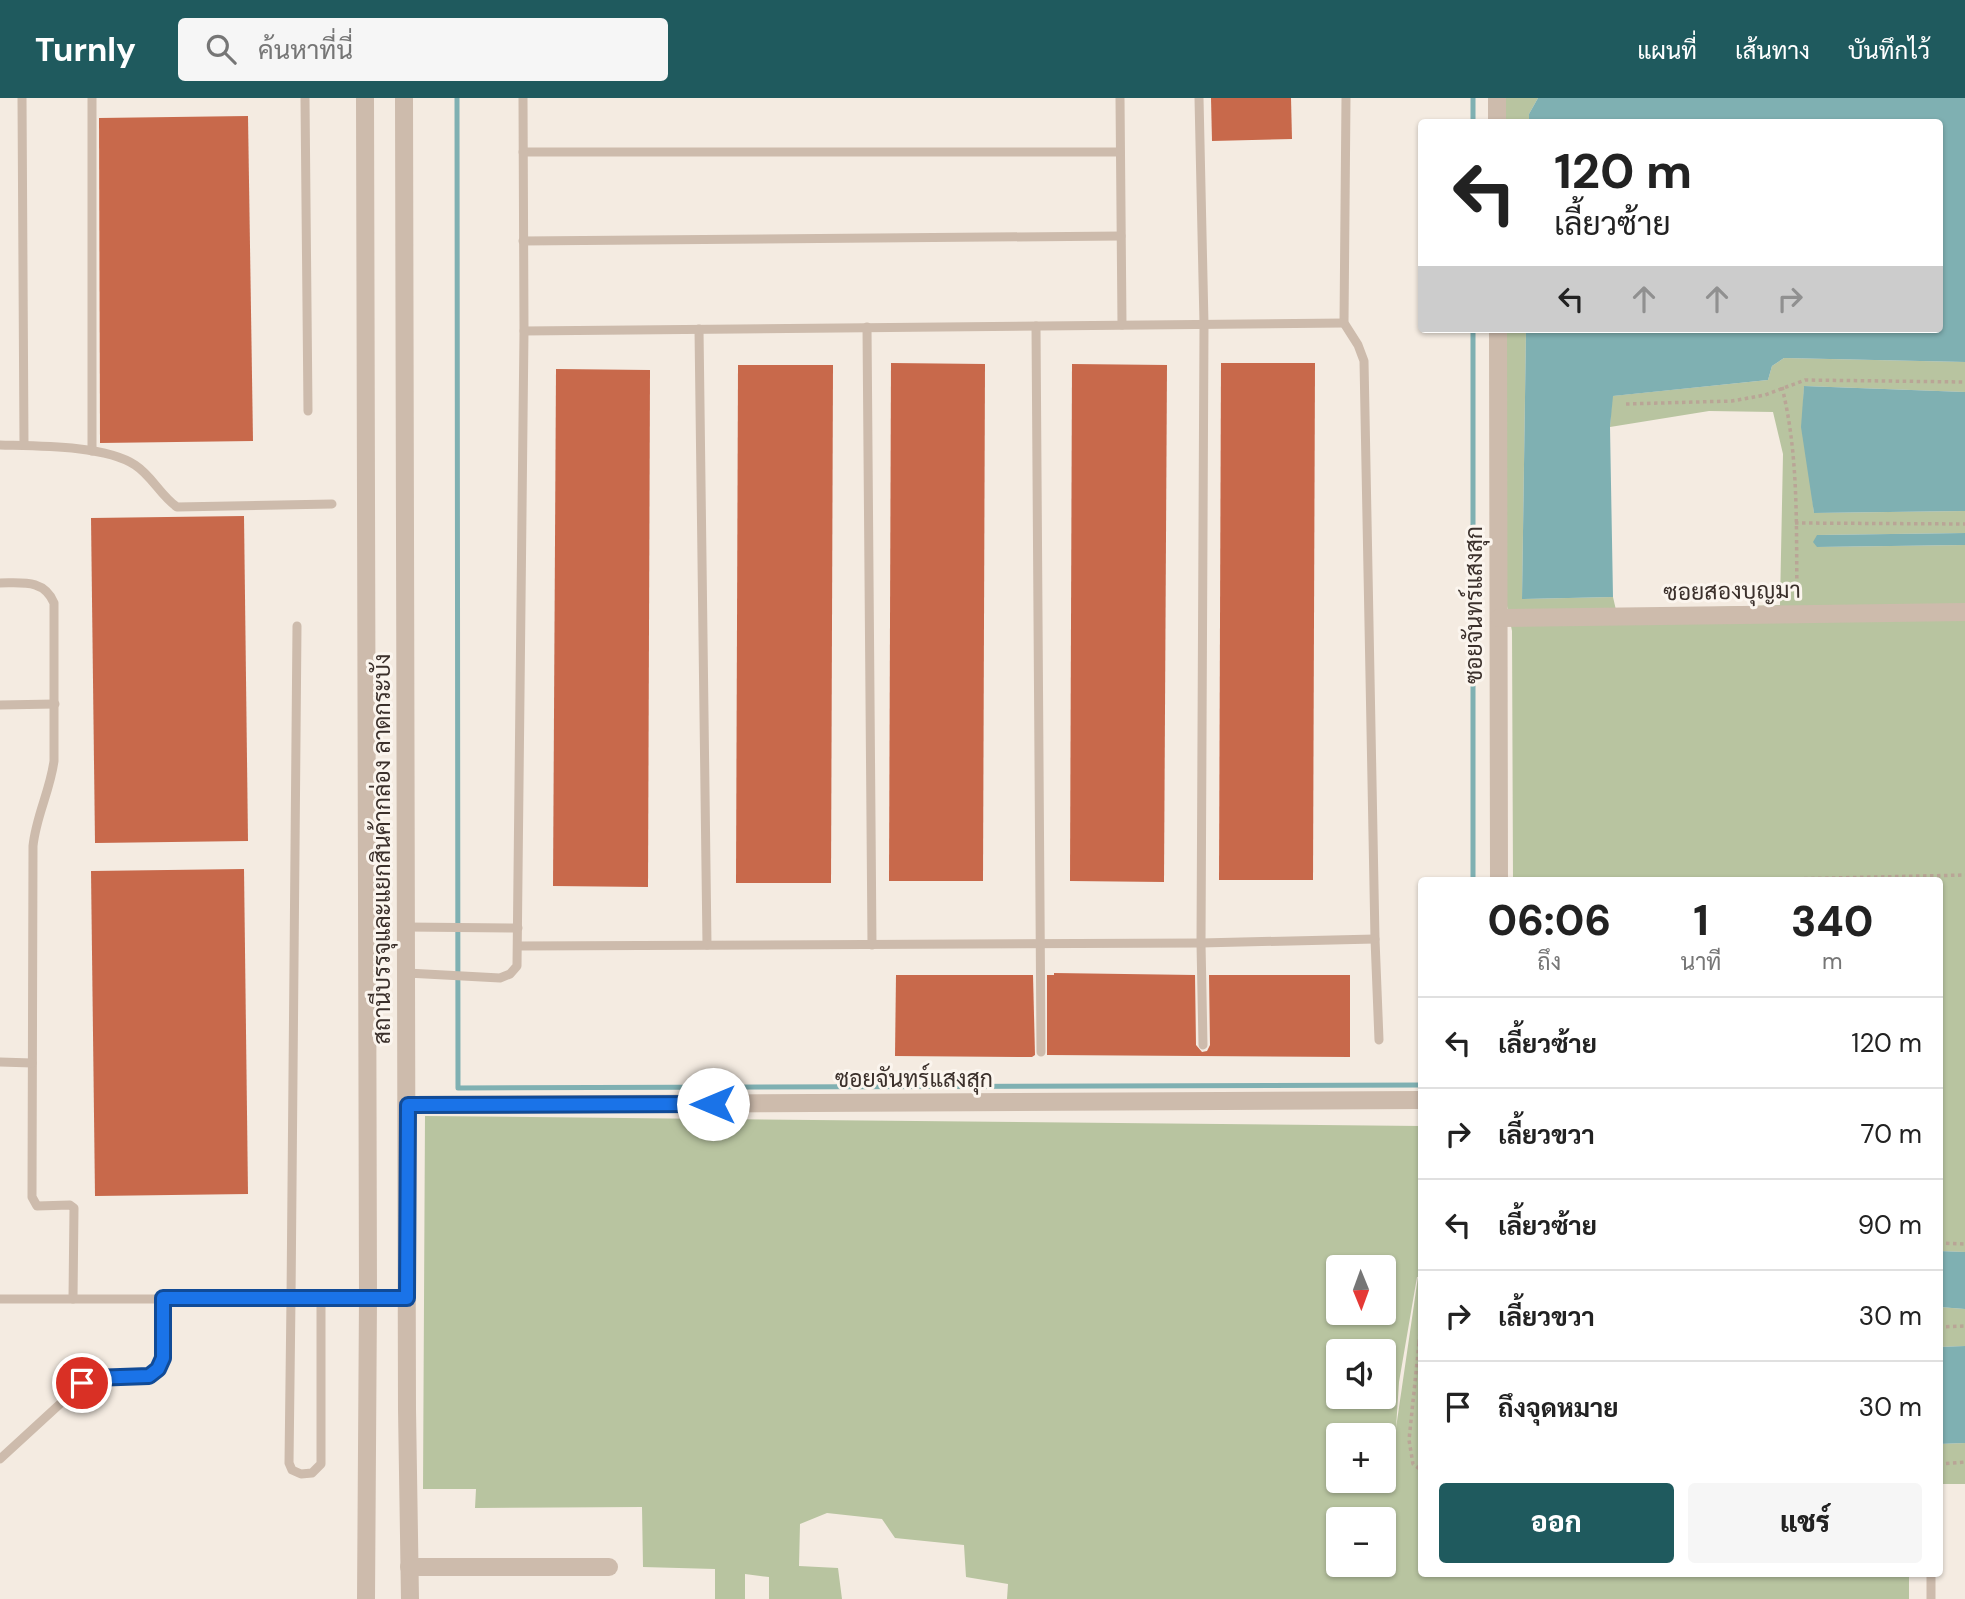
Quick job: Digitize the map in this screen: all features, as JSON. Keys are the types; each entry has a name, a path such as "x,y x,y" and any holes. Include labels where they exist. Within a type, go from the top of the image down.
{"street":[{"name":"สถานีบรรจุและแยกสินค้ากล่อง ลาดกระบัง","path":"365,98 368,1298 366,1599"},
{"name":"สถานีบรรจุและแยกสินค้ากล่อง ลาดกระบัง","path":"404,98 410,1599"},
{"path":"1497,98 1497,119"},
{"name":"ซอยจันทร์แสงสุก","path":"1498,333 1499,877"},
{"name":"ซอยสองบุญมา","path":"1499,618 1965,612"},
{"name":"ซอยจันทร์แสงสุก","path":"408,1105 1418,1100"},
{"path":"368,1298 407,1298"},
{"path":"409,1567 609,1567"}],"lane":[{"path":"22,98 24,445"},
{"path":"92,98 92,451"},
{"path":"305,98 308,411"},
{"path":"407,973 500,978 510,974 517,966 524,331 523,98"},
{"path":"1120,98 1122,325"},
{"path":"1199,98 1204,324 1201,943 1203,1045"},
{"path":"1346,98 1344,323 1358,345 1364,362 1379,1040"},
{"path":"523,152 1120,152"},
{"path":"523,240 1121,236"},
{"path":"524,331 1344,323"},
{"path":"1035,326 1041,1052"},
{"path":"867,327 872,944"},
{"path":"699,329 707,945"},
{"path":"0,445 92,451 123,458 144,472 167,500 177,507 332,504"},
{"path":"0,583 37,584 46,589 54,608 55,705 51,780 35,825 33,846 33,1203 37,1206 70,1205 74,1209 72,1298"},
{"path":"298,626 289,1463 292,1470 300,1474 312,1473 321,1464 321,1299"},
{"path":"0,705 55,705"},
{"path":"406,927 518,928"},
{"path":"518,946 1201,943 1375,939"},
{"path":"0,1062 32,1063"},
{"path":"0,1459 85,1381 92,1378 149,1376 158,1369 163,1358 163,1298"},
{"path":"0,1299 368,1298"},
{"path":"1931,1577 1931,1599"}],"path":[{"path":"1626,404 1732,401 1765,395 1805,380 1965,382"},
{"path":"1782,387 1789,414 1795,462 1797,614"},
{"path":"1796,523 1965,524"},
{"path":"1909,877 1965,876"},
{"path":"1943,1243 1965,1244"},
{"path":"1943,1326 1965,1326"},
{"path":"1418,1361 1409,1440 1413,1464 1418,1468"},
{"path":"1943,1464 1965,1462"}],"green space":[{"path":"1506,98 1538,98 1529,119 1506,119"},
{"path":"1506,333 1526,333 1522,599 1613,597 1616,610 1780,605 1783,454 1773,412 1709,411 1610,427 1612,396 1768,380 1772,366 1784,358 1965,362 1965,392 1804,386 1803,410 1814,513 1965,511 1965,533 1817,535 1817,547 1965,545 1965,1252 1943,1251 1943,877 1513,877 1512,631 1507,606"},
{"path":"425,1116 1418,1126 1418,1277 1418,1577 1909,1577 1909,1599 1007,1599 1008,1584 966,1577 964,1545 895,1538 882,1519 827,1513 800,1524 799,1566 838,1568 842,1599 769,1599 769,1577 745,1574 745,1599 715,1599 715,1569 643,1567 642,1507 475,1508 476,1489 423,1489","holes":["1418,1277 1396,1428 1399,1382"]},
{"path":"1943,1307 1965,1309 1965,1346 1943,1347"},
{"path":"1965,1443 1965,1484 1943,1484 1943,1444"}],"water":[{"path":"1538,98 1965,98 1965,362 1784,358 1772,366 1768,380 1613,396 1610,427 1613,597 1522,599 1526,333 1943,333 1943,119 1529,119"},
{"path":"1804,386 1965,392 1965,511 1814,513 1801,427"},
{"path":"1965,533 1965,545 1817,547 1813,542 1817,535"},
{"path":"1943,1251 1965,1252 1965,1309 1943,1307"},
{"path":"1965,1346 1965,1443 1943,1444 1943,1347"}],"building":[{"path":"1211,98 1291,98 1292,139 1212,141"},
{"path":"248,116 253,441 100,443 99,118"},
{"path":"891,363 985,364 983,881 889,881"},
{"path":"1221,363 1315,363 1313,880 1219,880"},
{"path":"1072,364 1167,365 1164,882 1070,881"},
{"path":"738,365 833,365 831,883 736,883"},
{"path":"556,369 650,370 648,887 553,886"},
{"path":"244,516 248,841 95,843 91,518"},
{"path":"244,869 248,1194 95,1196 91,871"},
{"path":"896,975 1033,975 1035,1055 895,1056"},
{"path":"1047,975 1195,975 1196,1045 1202,1052 1207,1051 1210,1045 1209,975 1350,975 1350,1057 1047,1055"}],"waterway":[{"path":"457,98 458,1088 1418,1085"},
{"path":"1473,98 1473,119"},
{"path":"1473,333 1473,877"}],"route":[{"path":"82,1383 92,1378 149,1376 158,1369 163,1358 163,1298 407,1298 408,1105 713,1104"}]}
